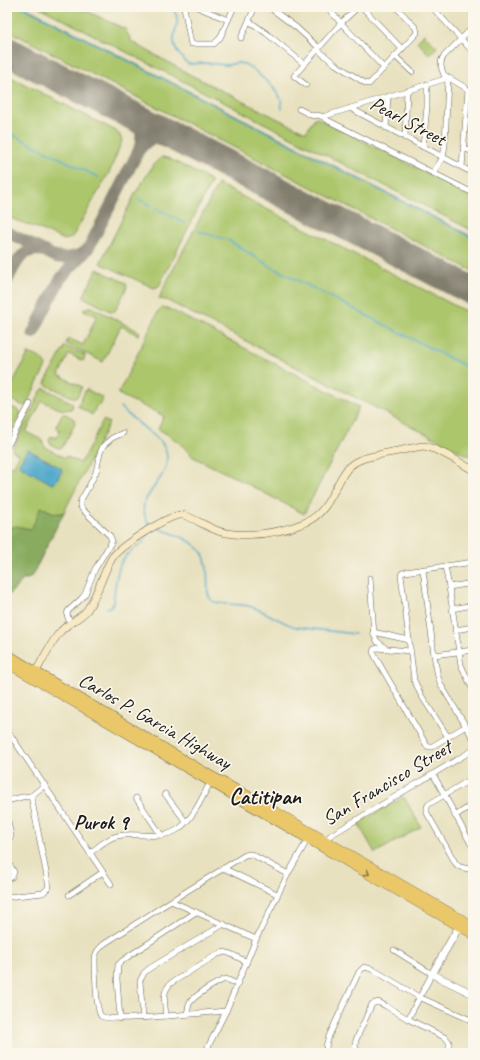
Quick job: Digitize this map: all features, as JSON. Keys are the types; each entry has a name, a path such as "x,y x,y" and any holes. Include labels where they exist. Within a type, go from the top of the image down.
{"highway":[{"name":"Carlos P. Garcia Highway","path":"7,654 36,672 58,689"},
{"name":"Carlos P. Garcia Highway","path":"7,662 58,689 460,923 473,934"},
{"name":"Carlos P. Garcia Highway","path":"460,923 473,926"}],"main road":[{"path":"36,672 57,635 86,611 96,594 111,560 119,550 172,517 180,515 188,517 221,532 258,535 281,531 304,524 317,516 325,507 346,470 354,463 367,458 414,447 431,447 473,470"}],"street":[{"path":"184,7 191,44 214,44 220,38 234,7"},
{"path":"197,7 228,20"},
{"path":"241,38 255,7"},
{"path":"268,7 297,28 335,64 365,84 368,84 416,34 416,28 396,7"},
{"path":"327,7 384,68"},
{"path":"306,85 294,76 341,23 358,7"},
{"path":"362,7 402,49"},
{"path":"432,7 473,52"},
{"path":"468,7 473,13"},
{"path":"249,20 304,64"},
{"path":"462,167 463,148 471,95 466,88 444,75 441,60 473,27"},
{"path":"395,56 412,72"},
{"path":"324,117 448,78"},
{"path":"433,173 442,157 445,146 448,78"},
{"path":"423,147 427,107 427,84"},
{"path":"406,138 407,90"},
{"path":"386,128 388,96"},
{"name":"Pearl Street","path":"350,108 473,173"},
{"path":"299,109 313,116 317,115 324,117 325,119 473,193"},
{"path":"463,148 473,152"},
{"path":"7,447 30,404"},
{"path":"70,623 67,614 68,611 85,594 95,569 112,541 110,536 83,510 80,506 81,500 96,472 100,452 103,446 112,438 123,433"},
{"path":"448,737 414,680 401,575 402,573 473,562"},
{"path":"445,566 462,669 473,690"},
{"path":"423,570 438,677 441,685 473,738"},
{"path":"370,578 373,632 377,641 385,648"},
{"path":"449,587 473,583"},
{"path":"452,609 473,605"},
{"path":"456,630 473,627"},
{"path":"373,632 409,640"},
{"path":"410,651 385,648 375,648 373,650 427,746 429,747 466,726"},
{"path":"434,655 473,650"},
{"path":"7,730 111,884"},
{"name":"San Francisco Street","path":"322,843 331,835 473,750"},
{"path":"433,774 473,846"},
{"path":"473,778 429,804 427,807 427,813 456,864 460,867 473,870"},
{"path":"90,853 109,839 117,836 162,835 174,832 186,822 212,780"},
{"path":"7,801 31,796 45,785"},
{"path":"165,794 186,822"},
{"path":"7,896 43,893 49,887 31,796"},
{"path":"136,798 162,835"},
{"path":"455,816 473,804"},
{"path":"7,816 11,836"},
{"path":"205,1053 226,1011 256,939 277,894 309,836"},
{"path":"226,1011 143,1018 120,1019 102,1017 98,1009 95,954 104,944 223,868 248,854 251,854 288,874"},
{"path":"7,866 12,867 14,872 12,877 7,879"},
{"path":"223,868 277,894"},
{"path":"69,895 103,872"},
{"path":"171,901 256,939"},
{"path":"120,1019 117,979 118,965 132,954 196,912"},
{"path":"408,1019 460,923"},
{"path":"143,1018 140,981 144,973 224,924"},
{"path":"394,950 432,974 473,994"},
{"path":"166,1016 164,993 166,988 171,983 218,954 225,952 247,962"},
{"path":"327,1053 326,1046 329,1036 359,972 366,966 419,997 473,1022"},
{"path":"187,1014 189,1004 196,996 221,981 226,979 237,984"},
{"path":"358,1053 355,1046 356,1040 372,1004 378,1002 446,1038 449,1042 449,1053"}],"green space":[{"path":"7,7 25,7 473,237 473,271 7,30"},
{"path":"39,7 78,7 125,29 132,42 191,75 280,120 306,132 315,117 473,196 473,231"},
{"path":"424,34 437,47 430,55 417,42"},
{"path":"7,75 116,131 120,135 122,141 110,171 71,238 65,240 7,217"},
{"path":"162,157 168,158 212,181 159,286 154,288 100,263 136,192 154,164"},
{"path":"218,184 473,315 473,458 166,300 159,299"},
{"path":"97,269 126,283 127,287 115,311 110,311 83,297"},
{"path":"88,307 92,307 140,332 138,335 121,326 103,362 66,343 67,340 70,339 83,345 97,316 83,310"},
{"path":"162,308 167,308 359,407 304,514 193,457 177,441 158,429 164,416 118,394 159,310"},
{"path":"65,346 85,355 83,361 69,354 59,375 82,387 75,398 46,385 45,383"},
{"path":"28,354 40,358 44,361 46,366 26,405 24,406 7,398 7,394"},
{"path":"44,388 71,402 73,406 71,409 63,410 42,401 26,432 42,440 44,446 65,458 66,456 80,463 103,420 109,423 64,512 56,514 30,529 11,527 7,529 7,464 13,467 19,455 12,450 41,391"},
{"path":"86,389 103,398 99,406 97,405 92,415 78,405"},
{"path":"7,404 21,412 7,438"},
{"path":"64,414 74,419 75,424 63,446 58,448 51,444 49,440 51,436 56,438 60,430 56,427 61,416"},
{"path":"41,507 55,513 64,512 33,574 30,578 23,580 7,597 7,529 16,526 30,529 32,528"},
{"path":"404,797 421,827 375,853 358,823"}],"water":[{"path":"27,450 61,468 62,471 55,483 52,484 19,465"}],"waterway":[{"path":"23,7 473,238"},
{"path":"171,7 177,16 174,43 176,49 188,64 245,64 272,86 281,99 282,109"},
{"path":"7,132 98,177"},
{"path":"138,199 185,223"},
{"path":"198,231 228,240 268,265 473,370"},
{"path":"120,407 159,440 166,452 167,458 164,471 150,492 143,507 148,527"},
{"path":"148,522 153,525"},
{"path":"156,527 188,540 193,543 202,553 206,561 208,591 209,597 212,601 244,605 254,608 296,627 355,634"},
{"path":"107,608 113,603 117,575 122,561 129,552 146,538 148,533"}],"taxiway":[{"path":"129,114 139,126 141,135 139,150"},
{"path":"33,333 59,281 89,247 139,150 151,139 159,136 174,137"},
{"path":"7,232 56,257 70,258 83,253"},
{"path":"7,281 20,258 30,251 44,251"}],"runway":[{"path":"7,51 473,291"}],"district":[{"name":"Catitipan","path":"265,797"},
{"name":"Purok 9","path":"101,822"}]}
